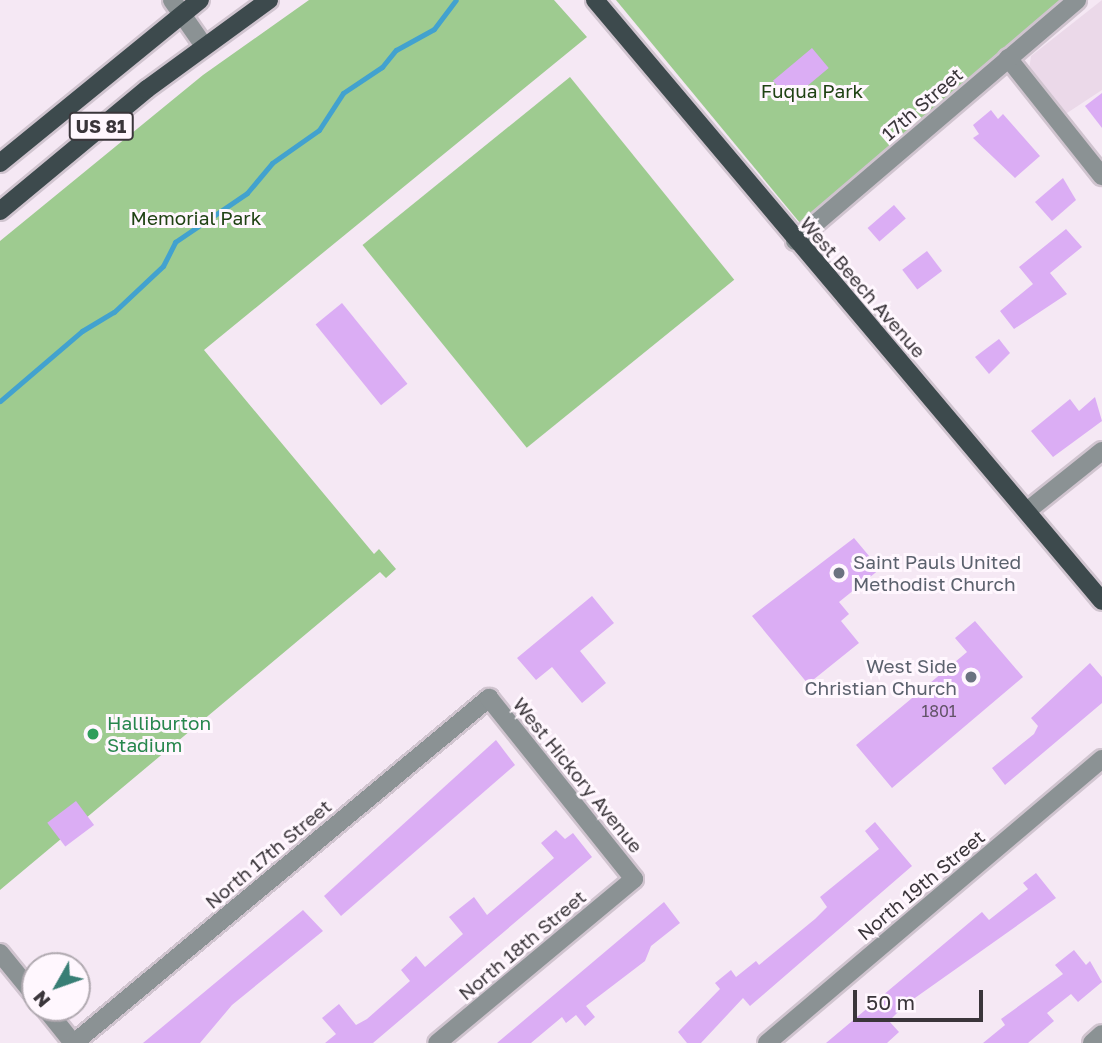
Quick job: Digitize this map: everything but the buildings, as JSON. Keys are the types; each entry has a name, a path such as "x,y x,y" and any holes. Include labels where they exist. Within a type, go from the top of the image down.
{"main road":[{"name":"US 81","path":"0,163 177,7 200,0"},
{"name":"US 81","path":"0,211 204,46 269,0"},
{"name":"West Beech Avenue","path":"601,2 795,240 1102,601"}],"street":[{"name":"17th Street","path":"795,240 1077,0"},
{"path":"177,7 204,46"},
{"path":"1008,58 1102,176"},
{"path":"1027,511 1102,451"},
{"name":"West Hickory Avenue","path":"489,698 634,879"},
{"name":"North 17th Street","path":"74,1043 489,698"},
{"name":"North 19th Street","path":"767,1043 1102,759"},
{"name":"North 18th Street","path":"437,1043 634,879"},
{"path":"0,953 21,979"},
{"path":"57,1022 74,1043"},
{"path":"1092,1043 1102,1034"}],"shaded area":[{"path":"1102,0 1102,90 1064,115 1029,70 1031,56"}],"green space":[{"name":"Memorial Park","path":"309,0 554,0 587,37 204,350 374,554 379,549 396,569 386,578 380,572 0,890 0,241 203,75"},
{"name":"Fuqua Park","path":"616,0 1061,0 800,223"},
{"path":"570,77 734,280 527,448 363,245"}],"waterway":[{"path":"0,401 82,331 114,312 163,266 175,242 247,193 272,163 319,130 343,93 382,67 396,50 434,29 456,0"}],"place":[{"name":"Saint Pauls United Methodist Church","path":"839,573"},
{"name":"West Side Christian Church","path":"971,677"},
{"name":"Halliburton Stadium","path":"93,734"}]}
